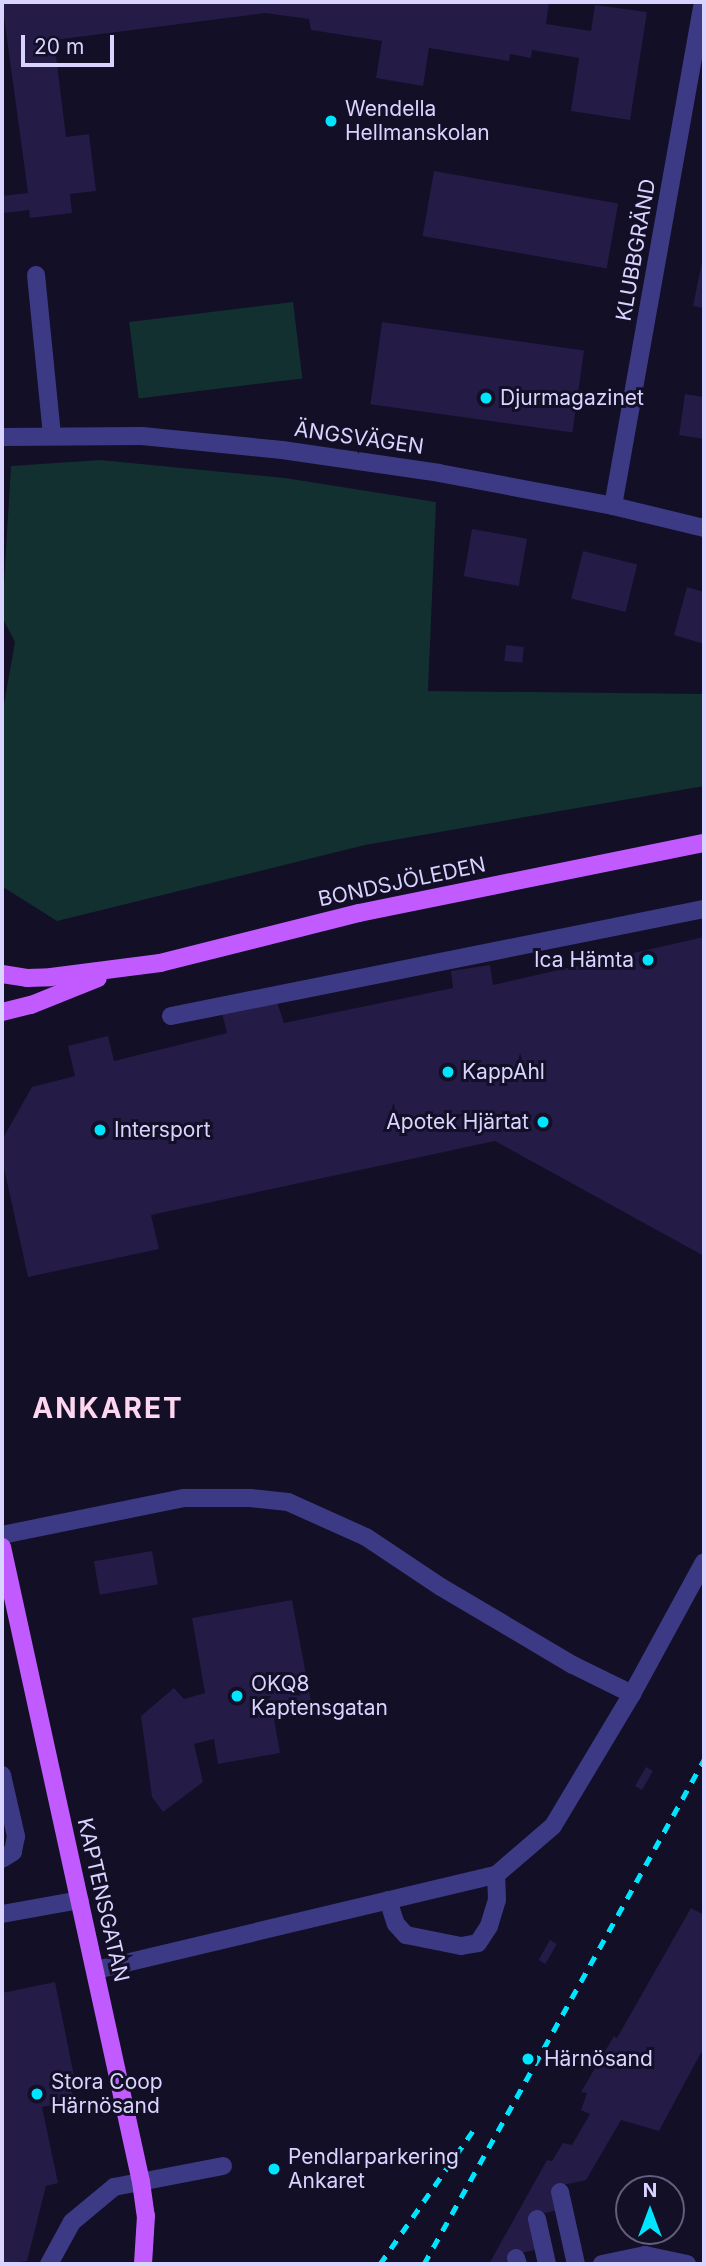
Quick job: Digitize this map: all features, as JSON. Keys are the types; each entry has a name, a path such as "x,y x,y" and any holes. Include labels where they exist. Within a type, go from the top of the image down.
{"main road":[{"name":"BONDSJÖLEDEN","path":"2,974 27,978 111,971 247,943 359,913 704,843"},
{"name":"BONDSJÖLEDEN","path":"2,1012 31,1005 111,971"},
{"name":"KAPTENSGATAN","path":"2,1547 9,1617 80,1900 141,2182 146,2216 143,2264"}],"street":[{"name":"KLUBBGRÄND","path":"613,506 703,2"},
{"path":"36,275 52,435"},
{"name":"ÄNGSVÄGEN","path":"2,437 142,436 282,450 439,472 613,506 704,528"},
{"path":"172,1016 704,909"},
{"path":"2,1535 184,1499 250,1498 288,1502 366,1537 441,1587 573,1665 632,1694"},
{"path":"96,1970 496,1875 553,1826 632,1694 704,1562"},
{"path":"2,1776 16,1836 13,1852 2,1858"},
{"path":"388,1900 396,1924 406,1935 461,1945 478,1943 489,1926 497,1900 496,1875"},
{"path":"2,1914 80,1900"},
{"path":"49,2264 72,2222 114,2187 223,2166"},
{"path":"560,2192 576,2264"},
{"path":"537,2219 547,2264"},
{"path":"602,2264 645,2255 687,2264"}],"green space":[{"path":"293,302 302,378 139,399 129,322"},
{"path":"100,460 285,478 436,502 428,691 704,694 704,786 365,845 57,921 3,887 2,880 2,715 15,642 2,617 11,466"}],"building":[{"path":"2,2 549,2 546,24 591,31 595,5 647,12 630,120 571,111 579,58 532,50 531,58 510,54 509,61 429,48 423,86 376,78 382,41 311,30 309,19 265,13 54,40 66,137 89,134 96,191 70,194 72,213 30,218 29,210 3,213 2,196 28,193"},
{"path":"434,171 618,203 607,268 423,236"},
{"path":"702,262 704,263 704,308 693,306"},
{"path":"382,322 584,350 572,433 370,404"},
{"path":"685,394 704,397 704,439 679,435"},
{"path":"472,529 527,539 519,586 464,576"},
{"path":"583,551 637,565 625,612 571,599"},
{"path":"687,587 704,592 704,644 674,635"},
{"path":"506,645 524,647 522,663 504,661"},
{"path":"704,937 704,1256 495,1141 151,1215 159,1249 28,1277 2,1159 2,1140 32,1087 75,1076 68,1046 108,1036 114,1061 227,1033 222,1013 277,1002 284,1023 453,988 451,971 490,965 493,985"},
{"path":"152,1551 158,1584 100,1595 94,1561"},
{"path":"292,1600 313,1712 274,1719 280,1753 218,1764 214,1739 194,1744 203,1782 163,1812 152,1797 141,1716 174,1688 184,1699 205,1693 192,1618"},
{"path":"646,1767 653,1771 642,1790 635,1786"},
{"path":"691,1908 704,1915 704,2047 659,2131 621,2120 586,2180 554,2187 559,2210 531,2216 539,2249 512,2255 514,2264 489,2264 547,2160 552,2161 563,2143 572,2145 590,2114 581,2110 587,2093 581,2092 614,2036 617,2038"},
{"path":"550,1940 557,1944 545,1964 538,1960"},
{"name":"Stora Coop Härnösand","path":"55,1982 76,2086 71,2087 74,2101 42,2107 58,2183 46,2186 27,2261 2,2264 2,1993"}],"railway":[{"path":"424,2264 704,1760"},
{"path":"380,2264 475,2128"}],"place":[{"name":"Wendella Hellmanskolan","path":"331,121"},
{"name":"Djurmagazinet","path":"486,398"},
{"name":"Ica Hämta","path":"648,960"},
{"name":"KappAhl","path":"448,1072"},
{"name":"Apotek Hjärtat","path":"543,1122"},
{"name":"Intersport","path":"100,1130"},
{"name":"OKQ8 Kaptensgatan","path":"237,1696"},
{"name":"Härnösand","path":"528,2059"},
{"name":"Stora Coop Härnösand","path":"37,2094"},
{"name":"Pendlarparkering Ankaret","path":"274,2169"}],"district":[{"name":"ANKARET","path":"108,1408"}]}
